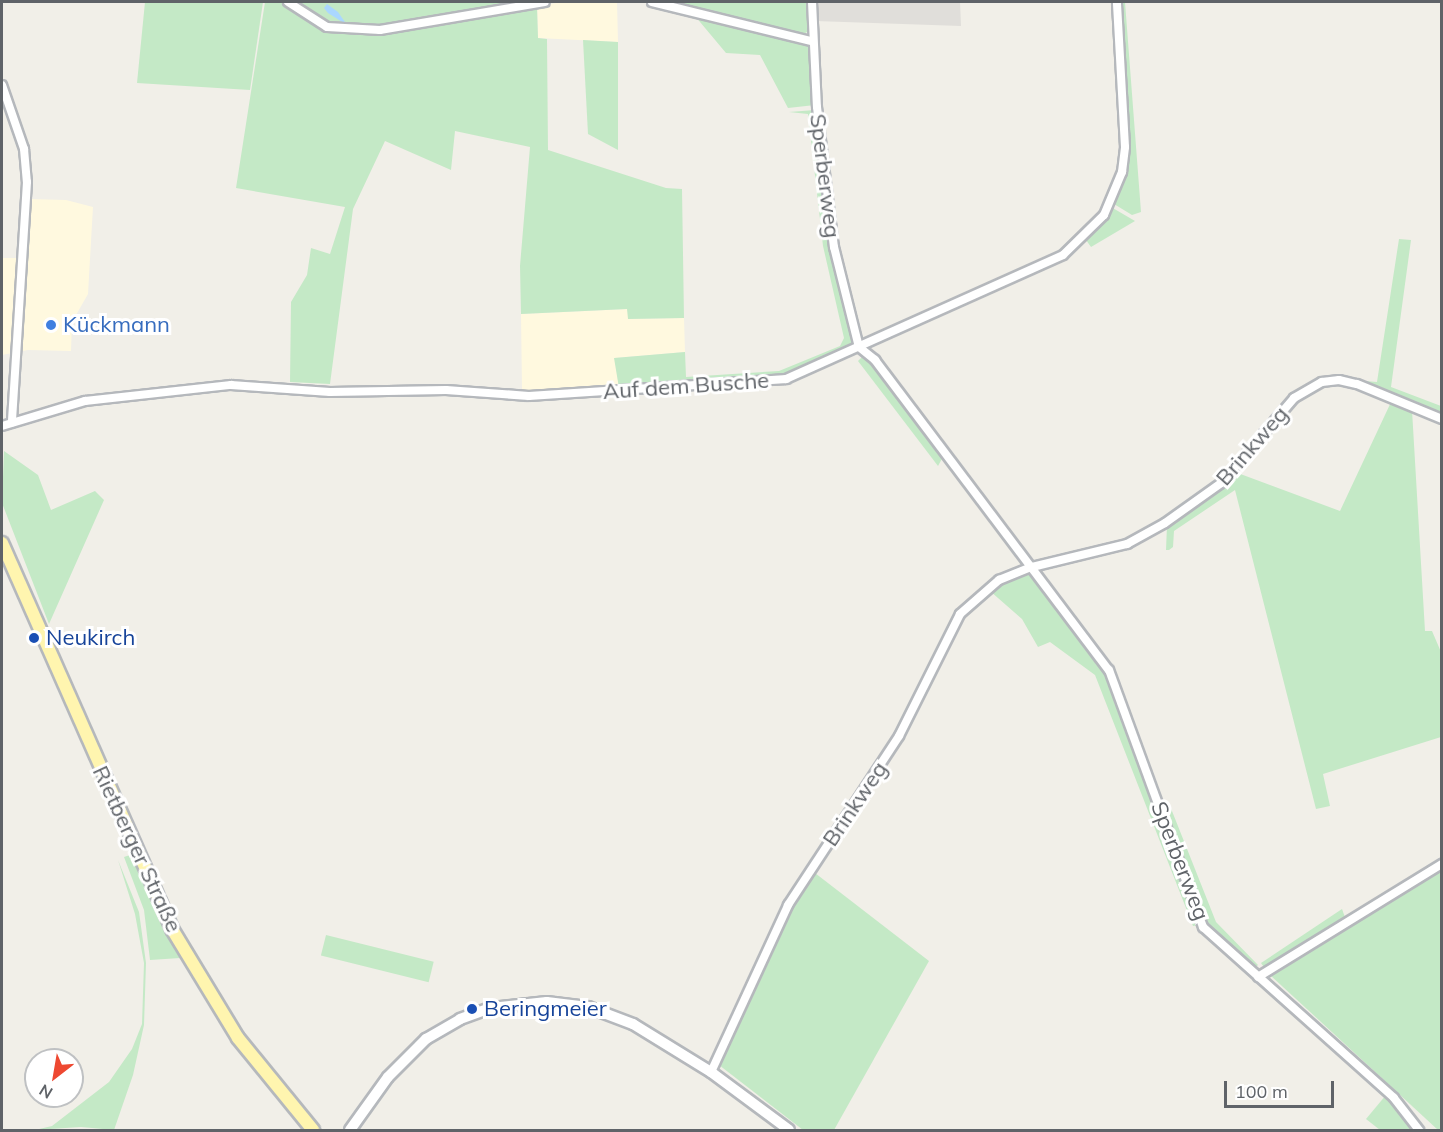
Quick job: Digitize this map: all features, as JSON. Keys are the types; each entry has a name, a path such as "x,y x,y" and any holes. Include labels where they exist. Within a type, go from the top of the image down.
{"main road":[{"name":"Rietberger Straße","path":"2,543 172,928 238,1038 313,1131"}],"street":[{"path":"288,2 327,27 380,30 545,2"},
{"path":"652,2 811,40"},
{"name":"Sperberweg","path":"812,2 811,40 834,247 859,347"},
{"name":"Auf dem Busche","path":"2,426 85,401 231,385 330,392 446,390 529,396 786,379 1063,255 1104,214 1122,172 1125,147 1117,2"},
{"path":"2,85 24,149 27,182 12,423"},
{"path":"874,341 875,360"},
{"path":"859,347 875,360 1032,567"},
{"name":"Brinkweg","path":"711,1072 788,905 899,736 960,614 999,580 1032,567 1127,544 1165,523 1221,483 1294,398 1322,382 1339,380 1357,384 1442,419"},
{"name":"Sperberweg","path":"1032,567 1039,582 1109,670 1203,927 1395,1098 1419,1131"},
{"path":"1258,977 1442,864"},
{"path":"350,1131 393,1071 426,1039 460,1019 504,1005 547,1002 588,1007 633,1024 711,1072 789,1131"}],"shaded area":[{"path":"563,2 617,2 618,42 538,38 537,6"},
{"path":"815,2 960,2 961,26 815,21"},
{"path":"28,199 66,200 93,207 88,294 72,322 71,351 28,350 2,355 2,258 25,258"},
{"path":"628,309 629,319 684,318 685,352 615,358 619,388 522,391 521,314"}],"green space":[{"path":"145,2 263,2 250,90 137,83"},
{"path":"265,2 514,2 537,6 538,38 547,39 548,150 666,188 682,189 684,318 628,319 627,309 521,314 520,266 530,147 455,131 451,170 385,141 353,209 330,384 290,382 291,302 307,275 311,248 330,254 345,207 236,188"},
{"path":"665,2 810,2 807,32 802,35"},
{"path":"1120,2 1125,2 1141,212 1132,215 1114,204 1125,173 1129,121"},
{"path":"695,16 809,44 815,105 788,108 760,55 726,53"},
{"path":"583,40 618,42 618,150 588,134"},
{"path":"815,110 822,172 856,344 783,376 619,388 614,358 685,352 686,377 779,371 840,346 844,338 823,246 808,114 789,112"},
{"path":"1111,207 1135,221 1091,247 1086,240"},
{"path":"1399,239 1411,240 1391,387 1441,406 1441,416 1353,380 1377,382"},
{"path":"863,356 872,362 944,455 938,466 858,361"},
{"path":"1392,400 1412,410 1425,631 1432,631 1441,652 1441,737 1323,774 1330,806 1316,809 1235,490 1174,531 1173,547 1169,550 1166,550 1167,525 1213,494 1235,472 1340,511"},
{"path":"4,451 38,475 51,510 95,491 104,500 49,624 2,503"},
{"path":"1029,571 1107,672 1199,925 1193,926 1095,675 1050,642 1038,647 1022,619 990,591 1001,582"},
{"path":"1164,802 1170,806 1216,922 1258,965 1253,970 1206,927 1160,803"},
{"path":"130,855 180,958 150,960 144,910 124,857"},
{"path":"118,860 139,912 146,963 144,1025 133,1075 114,1130 81,1127 35,1130 52,1126 75,1108 84,1108 84,1101 109,1082 132,1049 142,1024 144,963 135,914"},
{"path":"1441,867 1441,1130 1438,1130 1269,974"},
{"path":"815,873 929,961 834,1130 803,1130 719,1065 793,909"},
{"path":"1342,909 1346,920 1266,970 1261,963"},
{"path":"326,935 434,962 429,982 321,955"},
{"path":"1386,1095 1401,1109 1414,1130 1380,1130 1366,1119"}],"water":[{"path":"327,4 338,12 347,25 328,13 324,8"}],"place":[{"name":"Kückmann","path":"51,325"},
{"name":"Neukirch","path":"34,638"},
{"name":"Beringmeier","path":"472,1009"}]}
